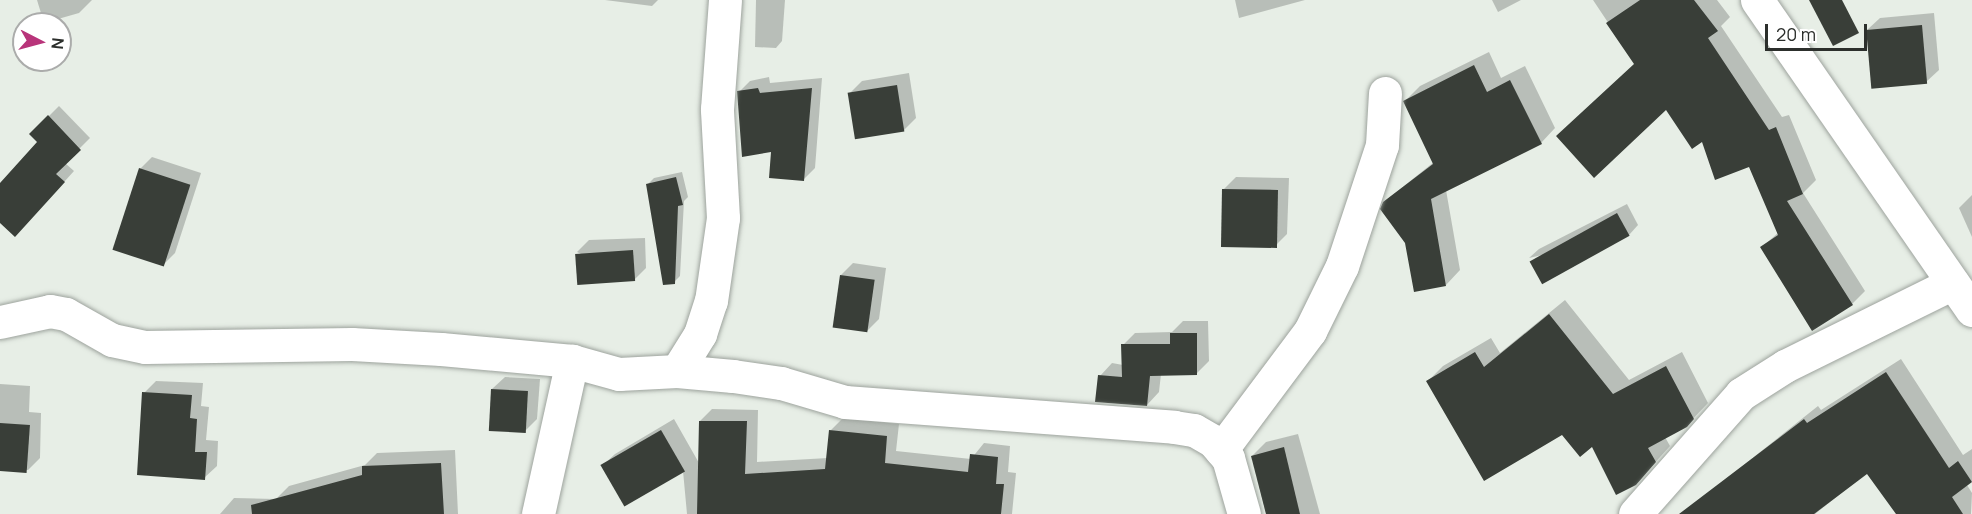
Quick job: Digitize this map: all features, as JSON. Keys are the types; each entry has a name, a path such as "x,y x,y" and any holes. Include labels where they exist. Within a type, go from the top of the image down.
{"street":[{"path":"677,371 700,334 711,301 723,218 717,109 725,0"},
{"path":"1757,0 1972,310"},
{"path":"1221,450 1310,331 1342,266 1382,145 1384,93"},
{"path":"1635,514 1741,394 1785,366 1953,283"},
{"path":"0,322 50,311 66,314 112,340 145,347 352,344 572,361 619,374 677,371 781,383 845,402 1194,430 1221,450 1236,476 1244,514"},
{"path":"538,514 572,361"}],"building":[{"path":"1640,0 1694,0 1718,31 1708,38 1769,130 1776,127 1803,194 1787,201 1853,305 1812,331 1760,247 1778,235 1749,167 1715,180 1702,142 1692,149 1666,110 1594,178 1556,136 1634,64 1606,23"},
{"path":"1809,0 1842,0 1859,33 1833,46"},
{"path":"1922,25 1927,84 1871,89 1866,30"},
{"path":"1474,65 1487,92 1510,80 1542,144 1431,199 1446,286 1414,292 1405,243 1380,209 1383,202 1433,164 1403,101"},
{"path":"897,85 904,131 855,139 848,93"},
{"path":"758,88 760,93 812,88 804,181 769,178 771,152 742,157 737,91"},
{"path":"48,115 81,150 56,174 65,182 15,237 0,223 0,183 37,142 29,134"},
{"path":"139,168 190,185 164,266 112,250"},
{"path":"676,177 683,205 678,206 675,284 663,285 646,184"},
{"path":"1222,189 1278,190 1277,248 1221,247"},
{"path":"1617,213 1630,236 1542,284 1530,261"},
{"path":"633,250 635,281 577,285 575,254"},
{"path":"840,275 875,280 867,332 833,327"},
{"path":"1549,314 1613,394 1666,366 1694,419 1687,427 1648,448 1656,462 1636,485 1616,495 1592,447 1580,457 1562,435 1484,481 1426,381 1475,352 1484,367"},
{"path":"1170,333 1197,333 1197,375 1150,376 1147,406 1095,402 1098,375 1122,377 1121,344 1170,344"},
{"path":"1886,372 1949,468 1958,461 1972,482 1952,497 1963,514 1896,514 1867,474 1814,514 1679,514 1804,419 1807,423"},
{"path":"491,389 528,391 526,433 489,431"},
{"path":"142,392 192,395 190,418 197,419 195,452 207,452 205,480 137,475"},
{"path":"699,421 747,421 745,474 825,469 829,430 887,436 885,463 968,472 970,454 998,457 996,484 1004,484 1001,514 697,514"},
{"path":"0,423 30,425 27,473 0,471"},
{"path":"661,430 685,472 624,507 600,465"},
{"path":"1284,447 1300,514 1266,514 1251,456"},
{"path":"441,463 444,514 252,514 251,505 362,475 362,466"}]}
